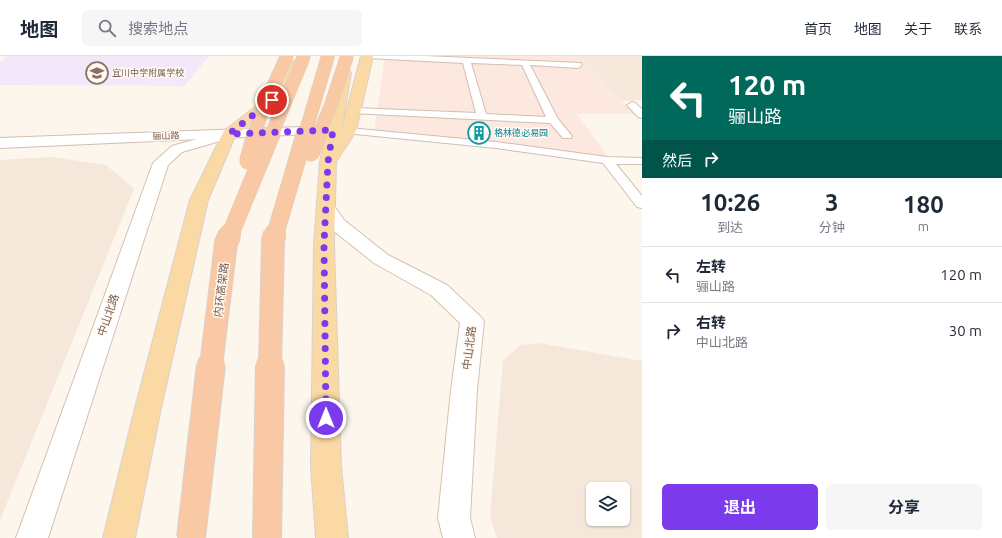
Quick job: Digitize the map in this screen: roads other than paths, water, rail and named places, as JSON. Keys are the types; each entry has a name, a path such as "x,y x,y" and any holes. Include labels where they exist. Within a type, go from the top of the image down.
{"highway":[{"path":"226,243 261,113 287,56"},
{"name":"内环高架路","path":"191,538 226,243 304,56"},
{"path":"268,538 273,240 328,56"},
{"path":"273,240 331,105 348,56"}],"main road":[{"name":"中山北路","path":"32,538 161,163 176,149 229,134 283,92 299,56"},
{"path":"332,538 326,466 324,244 328,162 348,56"},
{"path":"328,162 349,131 367,56"},
{"path":"344,77 362,78"},
{"name":"骊山路","path":"0,143 333,130"},
{"name":"中山北路","path":"120,538 148,408 199,200 229,134"},
{"name":"中山北路","path":"326,207 336,224 381,259 439,290 472,321 464,390 454,518 459,538"}],"lane":[{"path":"367,56 578,65"},
{"path":"466,60 482,117"},
{"path":"525,63 553,120 567,136"},
{"path":"632,105 642,115"},
{"path":"355,111 553,120"},
{"path":"349,131 496,145 607,160 642,161"},
{"path":"607,160 639,198"}],"place":[{"name":"宜川中学附属学校","path":"97,73"},
{"name":"格林德必易园","path":"479,133"}]}
